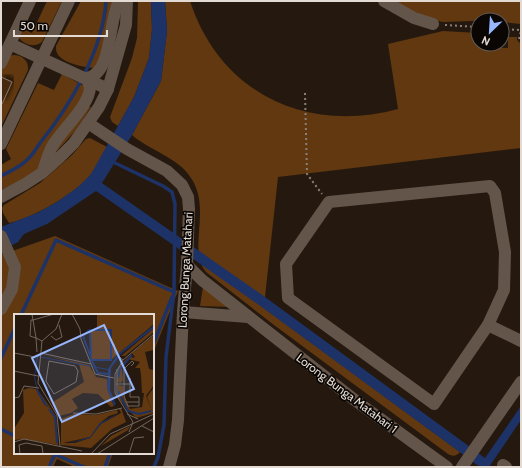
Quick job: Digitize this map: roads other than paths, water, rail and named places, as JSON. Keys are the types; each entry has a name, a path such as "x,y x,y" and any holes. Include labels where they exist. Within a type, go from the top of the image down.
{"street":[{"path":"1,63 30,1"},
{"path":"1,144 43,59 69,1"},
{"path":"82,76 94,77 100,70 108,48 116,8 119,1"},
{"path":"1,197 42,173 69,147 99,107 108,89 126,25 127,1"},
{"path":"384,1 414,18 433,24"},
{"path":"10,44 108,89"},
{"path":"42,173 53,144 76,116 88,94 90,87 82,76"},
{"name":"Lorong Bunga Matahari","path":"88,123 127,149 167,171 182,185 188,197 187,266 183,312 178,420 176,445 170,467"},
{"path":"490,186 496,193 505,252 504,290 488,325 434,404 288,298 286,264 329,202 490,186"},
{"path":"1,236 15,267 12,288 1,309"},
{"name":"Lorong Bunga Matahari 1","path":"187,266 202,280 356,401 447,467"},
{"path":"183,312 248,316"},
{"path":"488,325 521,341"},
{"path":"465,463 521,382"}],"water":[{"path":"151,1 165,1 167,31 161,81 132,135 102,183 265,297 485,458 521,406 521,420 489,467 481,467 476,464 259,305 96,191 47,224 24,234 18,242 1,251 1,227 37,213 57,202 78,187 91,174 134,97 149,58 152,30"}],"waterway":[{"path":"1,176 18,167 31,156 63,112 92,58 104,20 106,1"},
{"path":"111,161 163,186 172,192 175,204 174,292 166,357 164,425 158,457 154,467"},
{"path":"21,314 56,240 174,292"},
{"path":"154,342 172,297"},
{"path":"1,358 14,330"},
{"path":"1,429 14,436"},
{"path":"54,454 84,467"},
{"path":"50,465 55,454"},
{"path":"105,467 110,454"}]}
